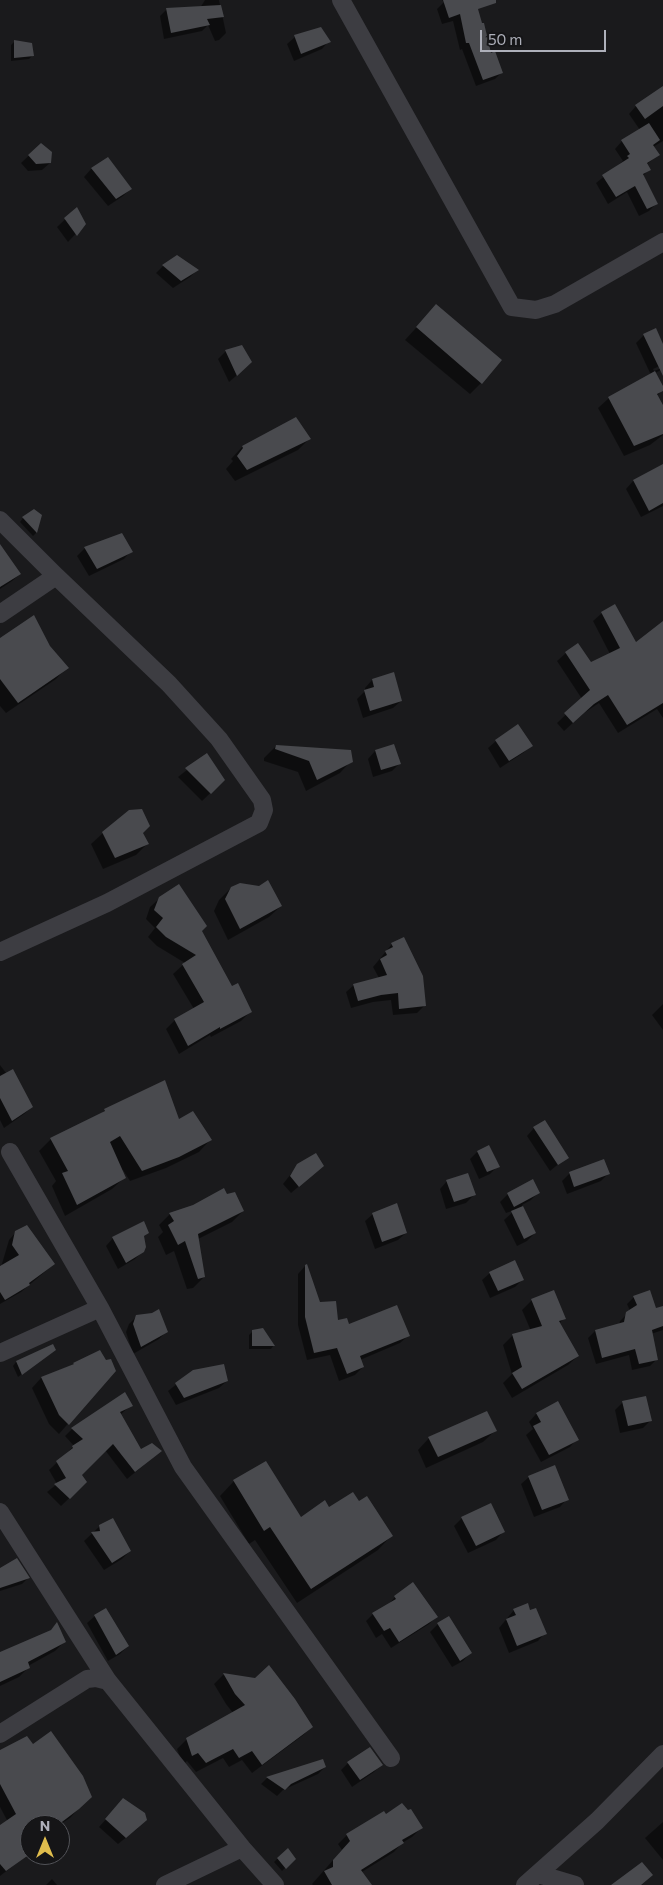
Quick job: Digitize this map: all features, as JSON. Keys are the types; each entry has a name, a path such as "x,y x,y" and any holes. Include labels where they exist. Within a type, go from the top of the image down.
{"street":[{"path":"341,0 512,307 536,310 555,304 663,242"},
{"path":"0,520 169,684 219,739 262,800 264,810 259,822 107,903 0,952"},
{"path":"0,614 56,576"},
{"path":"10,1152 100,1308 184,1467 391,1758"},
{"path":"0,1353 100,1308"},
{"path":"0,1512 108,1681 242,1848 275,1885"},
{"path":"0,1734 87,1679 96,1678 108,1681"},
{"path":"531,1879 597,1821 663,1754"},
{"path":"165,1885 242,1848"},
{"path":"531,1879 575,1885"}],"building":[{"path":"443,0 496,0 496,3 478,9 482,23 484,23 491,53 495,51 503,73 483,80 469,43 466,43 460,14 449,18"},
{"path":"221,5 224,17 207,19 210,25 171,33 166,8"},
{"path":"321,27 331,42 301,54 294,35"},
{"path":"14,40 32,43 34,56 14,58"},
{"path":"663,86 663,106 645,119 635,105"},
{"path":"649,123 660,140 653,145 660,155 647,163 651,170 643,174 658,204 647,209 635,186 616,197 602,175 629,158 627,156 630,154 621,140"},
{"path":"41,143 52,152 51,163 36,164 28,155"},
{"path":"108,157 132,189 116,199 91,168"},
{"path":"77,207 86,224 77,236 64,218"},
{"path":"177,255 199,270 181,281 162,265"},
{"path":"436,304 502,360 482,384 416,327"},
{"path":"656,328 663,344 663,376 643,334"},
{"path":"242,345 252,362 237,376 225,350"},
{"path":"655,371 663,386 663,391 657,394 663,405 663,434 634,446 608,397"},
{"path":"296,417 311,439 247,470 237,456 243,448 242,446"},
{"path":"663,464 663,503 649,511 633,480"},
{"path":"34,509 42,515 37,533 22,517"},
{"path":"122,533 133,552 97,569 84,547"},
{"path":"0,544 21,574 0,587"},
{"path":"615,604 636,642 663,621 663,703 627,725 608,695 594,704 573,723 564,713 590,690 565,652 578,643 591,662 620,648 601,612"},
{"path":"34,615 50,646 69,668 18,703 0,679 0,638"},
{"path":"394,672 402,701 370,711 364,690 374,687 372,679"},
{"path":"518,724 533,746 509,761 495,740"},
{"path":"394,744 401,764 381,770 375,750"},
{"path":"276,745 351,750 353,762 317,780 309,761 275,749"},
{"path":"207,753 225,780 211,794 185,768"},
{"path":"142,809 150,826 143,833 149,844 115,858 102,832 129,810"},
{"path":"268,880 282,906 240,929 225,899 231,887 240,883 259,886"},
{"path":"179,884 207,926 202,931 232,986 238,983 252,1012 220,1029 220,1027 188,1046 174,1019 204,1002 182,964 196,955 166,937 156,927 163,918 154,910 159,897"},
{"path":"404,937 423,976 426,1006 399,1009 398,993 358,1001 353,984 387,975 380,959 387,955 385,951 393,947 391,943"},
{"path":"13,1069 33,1107 12,1121 0,1098 0,1076"},
{"path":"165,1080 179,1119 193,1111 212,1140 179,1157 142,1171 120,1136 110,1142 126,1178 77,1205 62,1173 68,1171 50,1138 105,1111 104,1109"},
{"path":"545,1120 569,1158 558,1165 533,1127"},
{"path":"489,1145 500,1167 487,1172 477,1151"},
{"path":"316,1153 324,1166 299,1187 290,1176 297,1164"},
{"path":"604,1159 610,1174 574,1187 569,1172"},
{"path":"468,1173 476,1195 454,1202 446,1180"},
{"path":"533,1179 540,1193 514,1207 507,1193"},
{"path":"224,1188 227,1194 235,1192 244,1211 198,1234 205,1277 198,1279 185,1241 178,1245 168,1225 174,1221 169,1213 193,1205"},
{"path":"397,1203 407,1233 382,1242 372,1213"},
{"path":"523,1206 536,1233 524,1239 511,1211"},
{"path":"144,1221 149,1233 144,1236 146,1247 144,1252 126,1263 112,1237"},
{"path":"27,1225 55,1264 29,1283 30,1285 5,1300 0,1292 0,1266 19,1255 12,1245 15,1231"},
{"path":"515,1260 524,1280 498,1291 489,1272"},
{"path":"307,1264 320,1302 336,1301 338,1320 347,1318 349,1324 397,1305 410,1336 360,1356 364,1367 347,1374 337,1348 314,1353 305,1317 305,1265"},
{"path":"554,1290 566,1319 559,1321 579,1356 522,1389 512,1373 522,1367 512,1334 542,1326 531,1299"},
{"path":"650,1290 656,1308 663,1306 663,1326 652,1330 658,1360 639,1364 635,1349 602,1358 595,1330 624,1322 626,1312 637,1305 633,1296"},
{"path":"159,1309 168,1332 141,1347 133,1324 136,1315 152,1313"},
{"path":"263,1328 275,1346 252,1346 252,1330"},
{"path":"53,1344 56,1350 22,1375 16,1361"},
{"path":"100,1350 106,1360 111,1359 116,1371 69,1425 59,1415 41,1377 74,1364"},
{"path":"224,1364 228,1381 184,1398 175,1383 193,1370"},
{"path":"125,1392 133,1406 120,1412 141,1449 152,1443 162,1451 135,1472 113,1444 82,1475 87,1482 70,1499 54,1484 66,1478 56,1461 73,1448 72,1446 83,1439 71,1428"},
{"path":"646,1396 652,1421 628,1426 622,1401"},
{"path":"558,1401 579,1440 549,1455 533,1426 541,1422 536,1413"},
{"path":"487,1411 497,1431 438,1457 428,1437"},
{"path":"266,1461 301,1517 325,1500 329,1507 353,1492 359,1501 367,1496 393,1536 311,1589 270,1527 264,1531 233,1480"},
{"path":"555,1465 569,1500 542,1510 528,1476"},
{"path":"491,1503 505,1532 476,1546 461,1517"},
{"path":"113,1518 131,1551 112,1563 91,1532 100,1531 99,1525"},
{"path":"17,1558 30,1578 0,1588 0,1568"},
{"path":"413,1582 438,1617 399,1642 390,1628 384,1631 372,1613 396,1599 394,1596"},
{"path":"528,1603 530,1610 536,1608 547,1634 517,1646 506,1619 516,1615 513,1609"},
{"path":"106,1608 129,1646 116,1655 94,1615"},
{"path":"449,1616 472,1653 460,1661 437,1623"},
{"path":"57,1622 66,1642 28,1662 30,1668 0,1682 0,1652 51,1630"},
{"path":"269,1665 295,1699 313,1727 262,1765 252,1751 239,1758 233,1749 206,1763 198,1753 192,1756 186,1738 245,1705 235,1694 223,1673 255,1678"},
{"path":"51,1731 83,1776 92,1797 70,1816 20,1815 20,1861 6,1871 0,1864 0,1825 16,1814 0,1784 0,1750 27,1736 33,1744"},
{"path":"370,1747 383,1765 360,1780 347,1762"},
{"path":"323,1759 326,1767 291,1784 285,1790 266,1777"},
{"path":"123,1798 145,1813 147,1820 126,1838 105,1819"},
{"path":"402,1803 408,1810 411,1809 423,1828 402,1840 404,1843 361,1870 372,1885 332,1885 324,1871 333,1867 333,1860 350,1841 346,1834 384,1811 386,1814"},
{"path":"288,1848 296,1859 286,1869 277,1858"},
{"path":"642,1862 653,1875 641,1885 611,1885"}]}
